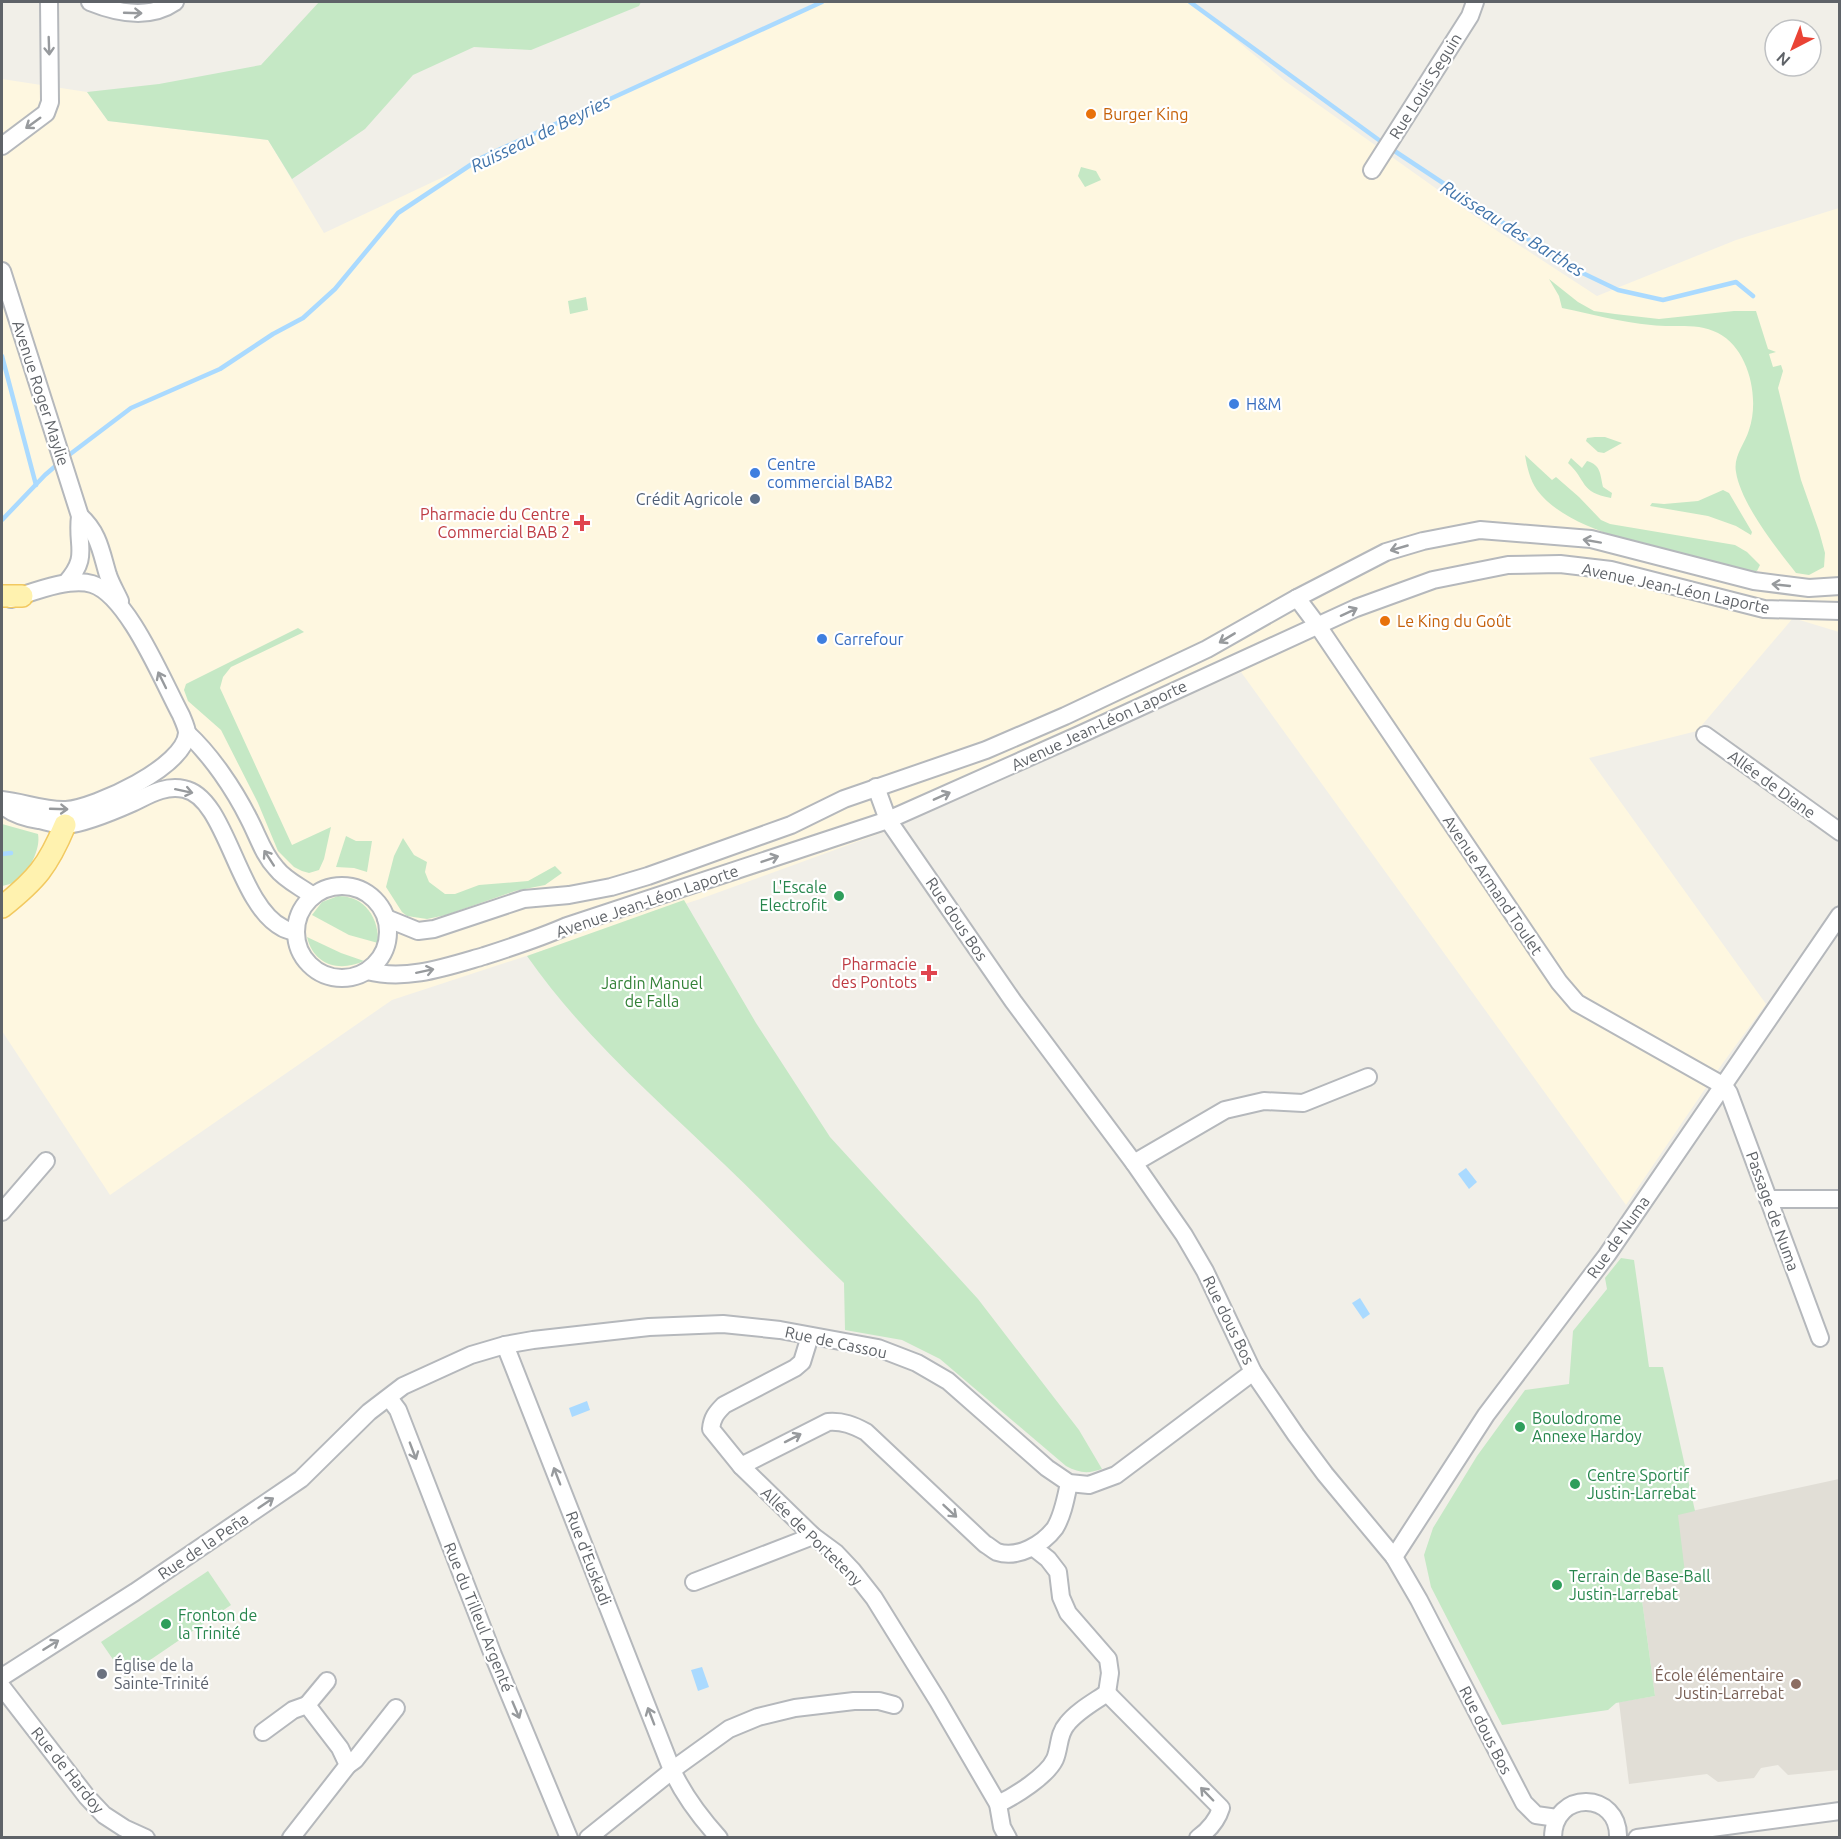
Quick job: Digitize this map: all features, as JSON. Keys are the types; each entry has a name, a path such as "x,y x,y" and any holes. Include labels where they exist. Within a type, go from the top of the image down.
{"main road":[{"path":"2,907 30,884 52,855 65,825"}],"street":[{"path":"2,146 46,113 50,102 49,2"},
{"path":"90,2 106,9 132,14 151,12 175,2"},
{"name":"Rue Louis Seguin","path":"1372,170 1470,16 1474,2"},
{"name":"Avenue Roger Maylie","path":"2,271 80,516 78,528 82,547 79,565 66,584"},
{"name":"Avenue Roger Maylie","path":"80,516 88,523 99,544 108,575 126,612"},
{"name":"Avenue Jean-Léon Laporte","path":"386,918 418,931 434,929 524,899 569,895 648,876 791,825 876,787 986,750 1085,707 1207,650 1297,598 1386,552 1423,541 1480,530 1591,539 1780,586 1809,588 1839,586"},
{"name":"Avenue Jean-Léon Laporte","path":"367,971 382,975 408,975 448,967 888,820 1356,608 1412,586 1508,565 1560,564 1611,570 1764,609 1839,611"},
{"path":"2,602 12,596 66,584 92,584 102,588 126,612 181,715 187,733 205,749 224,778 248,817 265,853 276,869 313,896"},
{"name":"Avenue Armand Toulet","path":"1297,598 1559,982 1577,1003 1724,1086"},
{"path":"2,802 66,810 97,802 148,778 169,762 181,748 187,733"},
{"name":"Allée de Diane","path":"1705,735 1839,832"},
{"name":"Rue dous Bos","path":"876,787 888,820 1013,1001 1134,1163 1184,1235 1205,1270 1253,1372 1325,1474 1395,1557 1524,1803 1536,1815 1557,1818"},
{"path":"2,802 8,811 32,819 65,825 130,804 159,790 185,789 196,794 206,803 218,822 254,898 270,918 283,928 296,932"},
{"path":"335,886 355,888 373,898 381,907 386,918 387,944 377,963 355,977 331,977 320,972 310,965 297,944 296,932 299,916 306,902 322,890 335,886"},
{"name":"Rue de Numa","path":"1395,1557 1486,1415 1607,1255 1839,915"},
{"path":"1134,1163 1225,1110 1264,1101 1303,1103 1368,1077"},
{"name":"Passage de Numa","path":"1724,1086 1729,1093 1820,1338"},
{"path":"2,1212 45,1161"},
{"path":"1768,1199 1839,1199"},
{"name":"Rue de Cassou","path":"389,1398 403,1386 442,1367 471,1355 506,1345 649,1327 723,1324 754,1326 878,1348 917,1363 948,1382 1047,1468 1070,1483"},
{"name":"Allée de Porteteny","path":"810,1336 802,1362 795,1368 724,1405 712,1421 711,1429 741,1466 813,1536 836,1553 874,1599 938,1701 998,1804 1002,1827 1008,1838"},
{"name":"Rue d'Euskadi","path":"506,1345 672,1770 685,1795 703,1821 719,1838"},
{"path":"741,1466 828,1422 840,1421 866,1432 986,1544 997,1551 1011,1554 1034,1548 1054,1528 1061,1515 1070,1483 1089,1485 1116,1475 1253,1372"},
{"name":"Rue de la Peña","path":"2,1677 135,1593 302,1479 369,1412 389,1398"},
{"name":"Rue du Tilleul Argenté","path":"389,1398 398,1410 493,1655 568,1838"},
{"path":"694,1582 813,1536"},
{"path":"998,1804 1013,1798 1031,1785 1055,1760 1060,1734 1066,1724 1107,1692 1110,1672 1108,1659 1068,1613 1061,1597 1059,1572 1034,1548"},
{"path":"262,1732 293,1710 307,1705 327,1681"},
{"name":"Rue de Hardoy","path":"2,1687 87,1797 104,1815 146,1838"},
{"path":"1107,1692 1221,1808 1207,1832 1198,1838"},
{"path":"588,1838 672,1770 729,1729 795,1708 854,1701 879,1701 894,1705"},
{"path":"307,1705 340,1748 348,1765"},
{"path":"291,1838 396,1708"},
{"path":"1553,1838 1553,1828 1557,1818 1566,1807 1579,1802 1593,1802 1606,1808 1615,1820 1618,1838"},
{"path":"1637,1838 1839,1811"}],"shaded area":[{"path":"817,2 1191,2 1285,81 1479,219 1597,296 1736,240 1839,208 1839,632 1793,618 1697,731 1589,758 1766,1004 1626,1205 1241,672 884,832 700,899 392,1000 110,1195 2,1031 2,79 87,92 108,121 268,140 324,233"},
{"path":"1839,1479 1839,1770 1788,1775 1778,1765 1761,1768 1754,1778 1718,1782 1707,1774 1629,1784 1619,1702 1655,1696 1639,1578 1678,1514"}],"green space":[{"path":"319,2 641,2 639,6 531,50 474,47 413,75 365,129 292,179 268,140 108,121 87,92 159,84 261,65"},
{"path":"1081,167 1096,171 1101,180 1085,187 1078,176"},
{"path":"1549,279 1578,302 1594,311 1659,319 1734,311 1756,311 1768,349 1776,352 1769,354 1773,367 1781,365 1783,371 1778,388 1801,480 1825,553 1824,567 1809,575 1796,573 1761,526 1739,485 1736,466 1752,417 1752,389 1744,362 1729,340 1718,333 1702,328 1640,324 1562,308 1559,296"},
{"path":"586,297 588,310 570,314 568,301"},
{"path":"1605,437 1622,443 1604,453 1598,452 1586,441 1587,438"},
{"path":"1525,455 1552,480 1556,477 1601,520 1610,524 1735,545 1747,552 1760,565 1757,571 1749,571 1629,540 1586,525 1550,504 1537,490 1532,482"},
{"path":"1571,458 1582,468 1587,461 1595,465 1603,487 1612,493 1611,498 1588,489 1568,463"},
{"path":"1723,490 1729,493 1752,532 1751,535 1736,526 1708,516 1650,506 1652,503 1698,501"},
{"path":"298,628 304,632 231,667 223,677 220,688 292,845 331,827 324,859 319,870 309,873 294,867 278,851 258,803 221,730 188,701 184,690 186,684"},
{"path":"2,824 38,834 38,846 33,860 21,877 2,886"},
{"path":"346,836 356,841 372,841 367,872 354,868 336,867"},
{"path":"403,838 414,855 427,862 425,872 429,882 445,894 455,894 479,885 528,881 555,866 562,873 545,885 515,891 446,915 427,919 407,916 386,887 394,856"},
{"path":"338,896 348,897 363,904 373,917 378,943 349,935 312,915 322,902"},
{"name":"Jardin Manuel de Falla","path":"684,900 756,1023 830,1137 978,1299 1079,1430 1102,1469 1084,1472 1066,1466 940,1359 902,1340 845,1330 844,1283 620,1065 571,1013 527,956"},
{"path":"307,937 364,961 346,966 329,964 315,955"},
{"name":"Centre Sportif Justin-Larrebat","path":"1621,1258 1634,1260 1649,1367 1663,1367 1695,1511 1678,1515 1685,1573 1639,1578 1655,1696 1616,1703 1608,1710 1502,1725 1431,1587 1424,1555 1433,1528 1477,1456 1525,1390 1569,1384 1573,1331 1607,1289 1605,1278"},
{"name":"Fronton de la Trinité","path":"208,1571 231,1605 125,1677 101,1642"}],"water":[{"path":"1466,1168 1477,1182 1469,1189 1458,1174"},
{"path":"1360,1298 1370,1314 1363,1319 1352,1303"},
{"path":"587,1401 590,1410 572,1417 569,1408"},
{"path":"702,1667 709,1687 698,1691 691,1670"}],"waterway":[{"name":"Ruisseau de Beyries","path":"65,458 131,408 220,369 273,334 303,318 335,289 398,213 481,158 822,2"},
{"name":"Ruisseau de Beyries","path":"1190,2 1383,143"},
{"name":"Ruisseau des Barthes","path":"1390,148 1570,267 1618,290 1663,300 1736,282 1753,296"},
{"path":"2,356 36,485"},
{"name":"Ruisseau de Beyries","path":"2,520 59,463"},
{"path":"2,854 11,853"}],"place":[{"name":"Burger King","path":"1091,114"},
{"name":"H&M","path":"1234,404"},
{"name":"Centre commercial BAB2","path":"755,473"},
{"name":"Crédit Agricole","path":"755,499"},
{"name":"Pharmacie du Centre Commercial BAB 2","path":"582,523"},
{"name":"Le King du Goût","path":"1385,621"},
{"name":"Carrefour","path":"822,639"},
{"name":"L'Escale Electrofit","path":"839,896"},
{"name":"Pharmacie des Pontots","path":"929,973"},
{"name":"Boulodrome Annexe Hardoy","path":"1520,1427"},
{"name":"Centre Sportif Justin-Larrebat","path":"1575,1484"},
{"name":"Terrain de Base-Ball Justin-Larrebat","path":"1557,1585"},
{"name":"Fronton de la Trinité","path":"166,1624"},
{"name":"Église de la Sainte-Trinité","path":"102,1674"},
{"name":"École élémentaire Justin-Larrebat","path":"1796,1684"}]}
